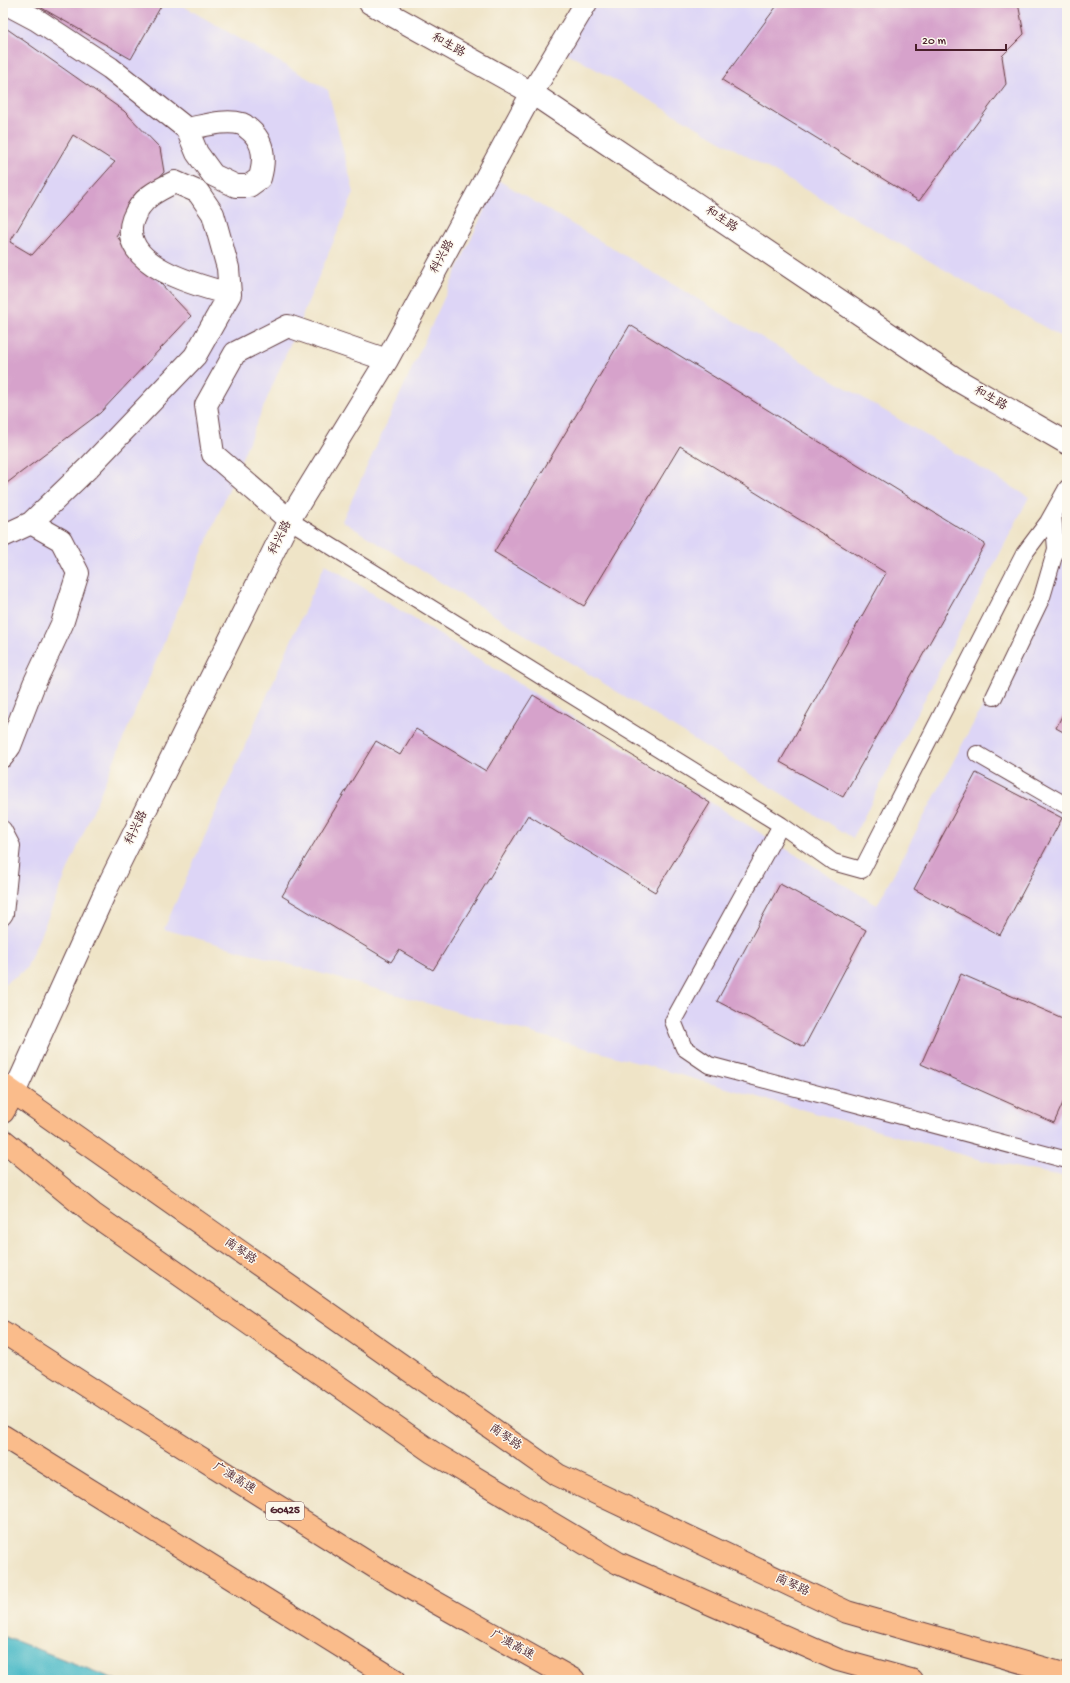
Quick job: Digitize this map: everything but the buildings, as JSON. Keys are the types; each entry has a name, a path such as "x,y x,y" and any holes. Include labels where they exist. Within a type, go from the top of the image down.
{"main road":[{"path":"3,1112 8,1089"},
{"name":"南琴路","path":"8,1089 558,1475 847,1612 1067,1675"},
{"path":"3,1140 93,1214 432,1452 618,1564 838,1660 911,1680"},
{"name":"广澳高速","path":"3,1332 394,1579 574,1680"},
{"path":"3,1436 395,1680"}],"street":[{"path":"5,3 37,20 110,68 186,129"},
{"name":"和生路","path":"370,3 532,93 959,381 1067,443"},
{"name":"科兴路","path":"8,1089 289,520 387,360 532,93 586,3"},
{"path":"3,536 31,523 89,467 195,356 230,294 228,268 213,214 198,192 175,182 152,192 136,210 130,227 132,243 146,260 163,271 194,285 230,294"},
{"path":"289,520 213,454 206,404 234,353 288,326 387,360"},
{"path":"3,756 10,746 34,684 62,624 78,573 61,540 31,523"}],"lane":[{"path":"289,520 781,825 833,862 862,870 1024,554 1053,512 1067,488"},
{"path":"994,697 1042,597 1056,549 1053,512"},
{"path":"977,754 1067,806"},
{"path":"781,825 673,1021 684,1048 709,1065 1067,1160"},
{"path":"3,829 12,846 6,914 3,917"}],"shaded area":[{"path":"3,3 178,3 328,90 354,193 26,969 3,985"},
{"path":"594,3 1067,3 1067,340 564,51"},
{"path":"498,180 1029,497 853,838 342,521"},
{"path":"1067,547 1067,1177 985,1161 164,929 325,564 877,905"}],"water":[{"path":"3,1636 117,1680 3,1680"}]}
